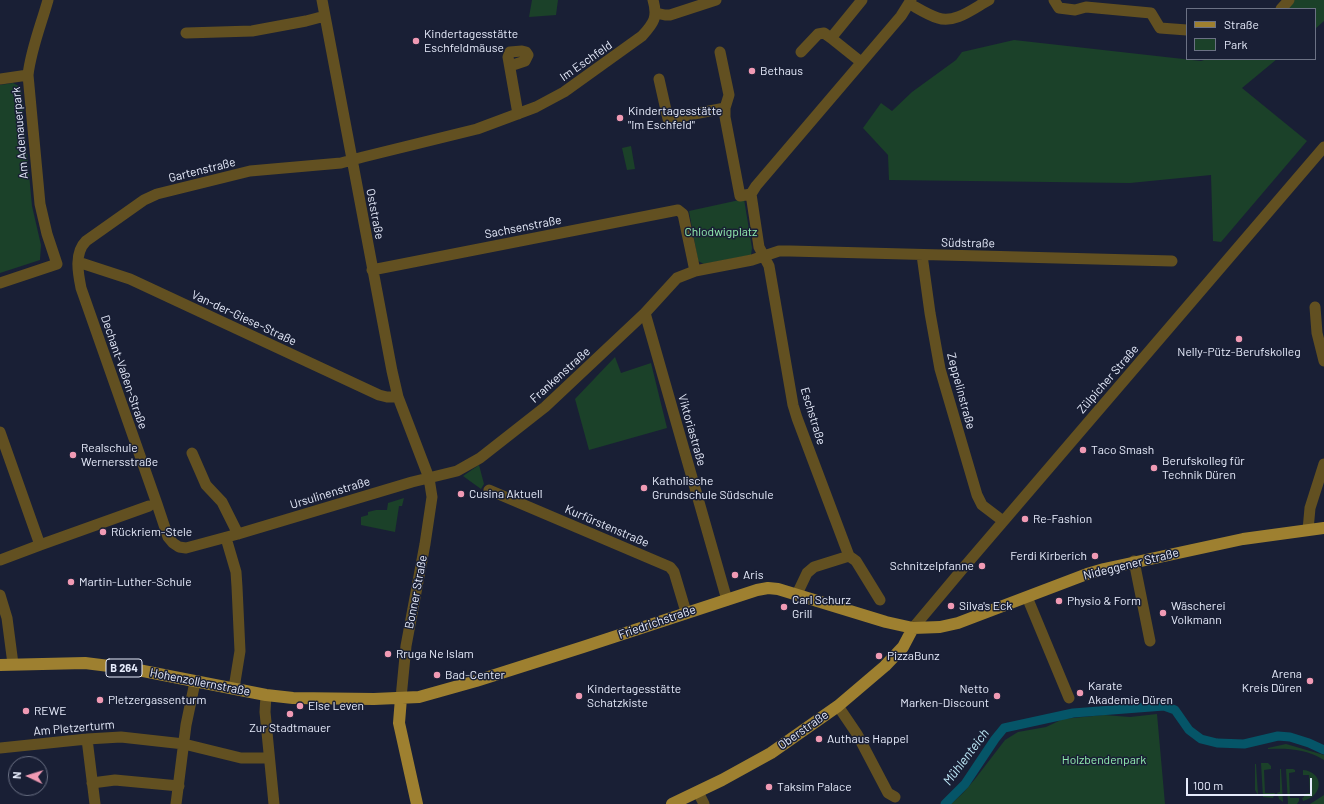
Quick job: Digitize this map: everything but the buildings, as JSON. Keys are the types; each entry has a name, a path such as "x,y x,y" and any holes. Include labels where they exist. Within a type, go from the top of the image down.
{"main road":[{"name":"Nideggener Straße","path":"913,628 946,626 1087,574 1134,561 1248,538 1324,528"},
{"name":"Friedrichstraße","path":"401,698 428,695 476,681 686,612 768,588 797,594 886,622 913,628"},
{"name":"Oberstraße","path":"672,804 698,792 771,752 838,706 885,666 902,647 913,628"},
{"name":"Hohenzollernstraße","path":"0,665 85,663 133,670 266,695 293,698 401,698"},
{"name":"Bonner Straße","path":"401,698 399,723 417,804"}],"street":[{"name":"Am Adenauerpark","path":"0,283 57,264 47,234 40,204 28,75 30,59 48,0"},
{"name":"Oststraße","path":"322,0 372,270 398,398 429,478"},
{"path":"653,0 656,13 665,15 670,15 716,0"},
{"path":"831,38 862,0"},
{"path":"695,271 752,260 763,255 759,247 751,194 756,186 861,62 902,16 911,2 933,17 946,20 954,18 989,0"},
{"path":"1054,0 1059,8 1070,10 1086,7 1151,13 1160,28 1186,30"},
{"path":"1283,8 1289,0"},
{"name":"Im Eschfeld","path":"351,160 477,129 536,107 564,92 630,46 649,29 656,13"},
{"path":"186,33 252,31 325,16"},
{"path":"801,52 818,34 824,33 861,62"},
{"path":"720,52 729,95 724,108 740,196 751,194"},
{"path":"510,66 518,114"},
{"path":"0,79 28,75"},
{"path":"659,80 668,119 724,108"},
{"name":"Zülpicher Straße","path":"913,628 1324,147"},
{"name":"Gartenstraße","path":"78,257 81,246 86,241 144,200 157,194 250,171 341,163 351,160"},
{"name":"Sachsenstraße","path":"372,270 678,210 684,214 695,271"},
{"name":"Südstraße","path":"763,255 779,251 790,251 1172,261"},
{"name":"Eschstraße","path":"763,255 769,266 793,405 849,556"},
{"name":"Zeppelinstraße","path":"922,255 940,370 977,495 982,505 1003,521"},
{"name":"Van-der-Giese-Straße","path":"78,257 130,279 379,395 398,398"},
{"name":"Dechant-Vaßen-Straße","path":"78,257 81,288 168,537 173,543"},
{"name":"Frankenstraße","path":"429,478 457,471 480,458 545,407 645,313 677,278 695,271"},
{"path":"1315,307 1318,333 1324,362"},
{"name":"Viktoriastraße","path":"645,313 727,600"},
{"path":"0,432 40,545"},
{"path":"192,453 206,485 222,502 238,534"},
{"path":"1308,530 1310,508 1324,464"},
{"name":"Ursulinenstraße","path":"173,543 179,547 186,548 226,538 429,478"},
{"name":"Bonner Straße","path":"401,698 406,646 432,497 429,478"},
{"name":"Kurfürstenstraße","path":"490,490 670,567 674,572 686,612"},
{"path":"0,560 149,506"},
{"path":"226,538 236,572 237,586 240,651 234,688"},
{"path":"797,594 807,573 814,567 849,556 856,561 880,600"},
{"path":"1134,561 1150,641"},
{"path":"0,594 7,618 13,664"},
{"path":"1027,597 1069,698"},
{"path":"176,804 186,725 195,682"},
{"path":"266,695 265,712 274,804"},
{"path":"838,706 857,734 888,793 895,797"},
{"name":"Am Pletzerturm","path":"0,748 121,737 184,744 241,758 269,758"},
{"path":"87,739 95,804"},
{"path":"92,783 115,780 179,786"},
{"path":"698,792 704,804"}],"green space":[{"path":"532,0 558,0 556,15 529,17"},
{"path":"1290,0 1324,0 1324,21 1316,28 1316,8 1284,8"},
{"path":"1014,40 1186,60 1276,60 1242,88 1307,141 1221,242 1213,241 1211,175 1130,183 889,180 888,155 863,128 881,103 892,111 912,92 956,60 962,52"},
{"path":"13,83 21,87 32,206 41,245 40,260 0,273 0,85"},
{"path":"631,146 635,169 627,170 622,148"},
{"name":"Chlodwigplatz","path":"744,199 752,248 751,255 704,264 698,261 689,211"},
{"path":"615,357 621,373 651,363 667,428 589,450 575,399"},
{"path":"479,465 484,484 481,489 463,476"},
{"path":"404,498 402,506 399,506 395,532 361,525 361,517 368,515 368,512 387,510 388,503"},
{"name":"Holzbendenpark","path":"1157,714 1165,804 951,804 975,779 1005,740 1018,732 1046,727 1063,719 1104,715 1130,717"},
{"path":"1286,744 1324,755 1324,760 1304,751 1268,749"},
{"path":"1261,763 1268,763 1271,766 1271,769 1264,770 1265,793 1275,793 1273,798 1263,797"},
{"path":"1256,764 1258,795 1255,790"},
{"path":"1280,769 1283,802 1279,799 1277,793 1280,792"},
{"path":"1286,769 1295,770 1295,772 1289,773 1290,798 1299,798 1297,804 1288,804"},
{"path":"1303,770 1315,775 1319,784 1318,790 1315,794 1303,801 1302,798 1304,797 1304,794 1310,793 1309,775 1303,775"},
{"path":"1324,795 1324,804 1310,804"}],"waterway":[{"name":"Mühlenteich","path":"945,804 965,784 1004,728 1073,713 1164,706 1175,710 1189,730 1201,739 1217,743 1244,744 1278,736 1290,737 1324,750"}],"place":[{"name":"Kindertagesstätte Eschfeldmäuse","path":"416,41"},
{"name":"Bethaus","path":"752,71"},
{"name":"Kindertagesstätte \"Im Eschfeld\"","path":"620,118"},
{"name":"Nelly-Pütz-Berufskolleg","path":"1239,339"},
{"name":"Taco Smash","path":"1083,450"},
{"name":"Realschule Wernersstraße","path":"73,455"},
{"name":"Berufskolleg für Technik Düren","path":"1154,468"},
{"name":"Katholische Grundschule Südschule","path":"644,488"},
{"name":"Cusina Aktuell","path":"461,494"},
{"name":"Re-Fashion","path":"1025,519"},
{"name":"Rückriem-Stele","path":"103,532"},
{"name":"Ferdi Kirberich","path":"1095,556"},
{"name":"Schnitzelpfanne","path":"982,566"},
{"name":"Aris","path":"735,575"},
{"name":"Martin-Luther-Schule","path":"71,582"},
{"name":"Physio & Form","path":"1059,601"},
{"name":"Silva's Eck","path":"951,606"},
{"name":"Carl Schurz Grill","path":"784,607"},
{"name":"Wäscherei Volkmann","path":"1163,613"},
{"name":"Rruga Ne Islam","path":"388,654"},
{"name":"PizzaBunz","path":"879,656"},
{"name":"Bad-Center","path":"437,675"},
{"name":"Arena Kreis Düren","path":"1310,681"},
{"name":"Karate Akademie Düren","path":"1080,693"},
{"name":"Kindertagesstätte Schatzkiste","path":"579,696"},
{"name":"Netto Marken-Discount","path":"997,696"},
{"name":"Pletzergassenturm","path":"100,700"},
{"name":"Else Leven","path":"300,706"},
{"name":"REWE","path":"26,711"},
{"name":"Zur Stadtmauer","path":"290,714"},
{"name":"Authaus Happel","path":"819,739"},
{"name":"Taksim Palace","path":"769,787"}]}
